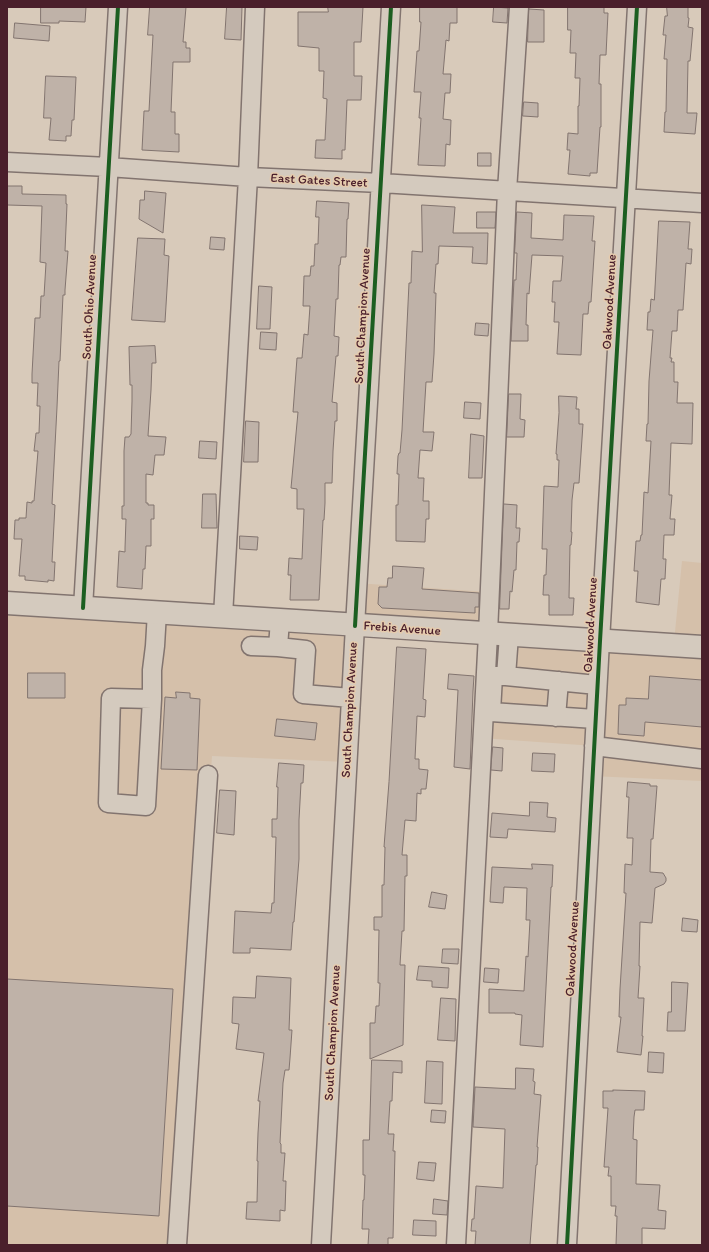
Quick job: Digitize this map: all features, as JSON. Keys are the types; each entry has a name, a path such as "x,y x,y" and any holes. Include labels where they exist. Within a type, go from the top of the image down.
{"main road":[{"name":"Frebis Avenue","path":"7,603 702,647"}],"street":[{"name":"South Ohio Avenue","path":"83,608 118,7"},
{"path":"223,616 248,177 255,7"},
{"name":"South Champion Avenue","path":"321,1245 391,7"},
{"path":"456,1245 499,635 507,191 519,7"},
{"name":"Oakwood Avenue","path":"567,1245 595,720 637,7"},
{"name":"East Gates Street","path":"7,162 702,203"},
{"path":"152,699 111,698 108,803 146,806 152,699 152,670 157,612"},
{"path":"278,647 280,620"},
{"path":"499,635 506,676"},
{"path":"252,646 306,650 304,694 351,698"},
{"path":"595,720 491,712 493,676 597,685"},
{"path":"556,717 559,681"},
{"path":"594,746 702,759"},
{"path":"176,1245 208,775"}],"shaded area":[{"path":"682,561 702,563 702,781 591,776 595,746 481,738 486,636 354,627 346,762 212,756 179,1245 7,1245 7,602 353,623 356,583 488,592 486,631 674,642"}],"building":[{"path":"41,7 86,7 85,22 59,21 59,23 41,23"},
{"path":"150,7 186,7 183,42 186,42 186,48 190,48 190,62 173,62 171,112 175,112 175,134 179,134 179,152 142,150 144,111 149,111 153,35 148,35"},
{"path":"227,7 242,7 241,40 225,39"},
{"path":"328,7 363,7 361,42 354,42 354,76 362,76 361,100 347,100 345,150 342,150 342,159 315,158 316,140 325,140 327,99 323,98 324,71 319,71 319,48 298,46 298,12 328,12"},
{"path":"420,7 457,7 457,23 450,23 449,41 446,40 443,74 451,74 450,93 445,93 443,119 451,120 450,145 446,144 445,166 418,165 421,92 414,92 417,51 419,51 421,22"},
{"path":"494,7 508,8 507,23 493,22"},
{"path":"568,7 604,7 604,13 608,13 606,55 600,55 599,84 601,84 601,127 597,173 590,173 590,176 568,174 570,150 567,150 568,133 578,134 580,78 575,78 576,53 570,53 571,30 568,30"},
{"path":"667,7 688,7 688,27 693,28 690,61 688,61 687,113 697,113 695,134 664,132 667,59 664,59 666,35 663,35 665,16 667,16"},
{"path":"529,9 544,10 544,42 528,42"},
{"path":"15,23 50,26 49,41 14,38"},
{"path":"46,76 76,77 74,120 72,120 71,136 66,136 66,141 49,140 51,118 44,118"},
{"path":"524,102 538,103 538,117 523,116"},
{"path":"478,153 491,153 491,166 478,166"},
{"path":"7,186 22,186 22,194 66,195 67,204 65,251 68,251 65,295 63,295 52,504 55,505 52,562 55,562 54,581 48,580 48,582 25,580 25,576 19,576 22,539 14,539 15,520 19,520 19,518 26,518 27,502 32,503 32,501 34,501 38,451 34,451 36,433 39,433 40,406 37,406 38,383 32,383 32,374 35,318 40,318 41,296 44,296 46,263 40,262 42,206 7,205"},
{"path":"145,191 166,193 163,233 139,219 140,200 144,200"},
{"path":"317,201 349,203 346,257 341,257 339,265 338,299 336,299 334,336 339,337 332,402 337,403 337,421 335,421 332,483 325,483 319,600 290,600 291,575 288,575 289,558 302,559 304,509 297,509 297,489 291,488 298,412 293,412 297,358 302,358 304,334 308,335 310,306 303,306 304,276 310,276 311,266 314,266 315,244 318,244 319,217 316,217"},
{"path":"422,205 455,207 453,233 488,233 487,264 472,263 473,247 439,246 434,293 436,293 432,382 426,382 423,432 434,432 432,451 420,450 418,478 424,478 423,501 429,501 429,519 426,519 425,542 396,541 396,505 398,505 399,474 397,474 402,430 409,283 411,283 412,251 422,252"},
{"path":"477,212 496,212 495,228 477,228"},
{"path":"517,212 532,213 531,238 563,240 564,215 594,216 592,241 595,241 591,302 589,302 588,314 583,314 581,355 557,354 559,322 554,322 555,302 552,302 553,281 561,281 563,256 532,255 529,294 527,293 526,325 528,325 528,341 511,341 514,280 516,280 517,253 515,253"},
{"path":"659,221 690,222 688,249 692,249 691,264 686,263 683,310 678,310 677,331 672,331 670,358 672,358 671,362 674,362 674,382 678,382 677,403 693,403 692,444 671,443 669,495 672,495 670,519 675,519 674,535 664,535 663,559 666,559 665,579 661,579 659,605 636,602 638,571 634,571 636,541 640,541 642,535 644,492 648,493 651,441 646,441 653,330 647,330 648,312 650,312 651,299 654,300"},
{"path":"211,237 225,238 224,250 210,249"},
{"path":"138,238 165,239 164,255 169,256 165,322 132,320"},
{"path":"259,286 272,287 270,329 257,329"},
{"path":"476,323 489,324 488,336 475,335"},
{"path":"261,332 277,333 276,350 260,349"},
{"path":"155,346 156,363 152,363 148,436 166,437 164,455 155,455 153,475 146,474 146,503 148,503 148,505 154,505 154,519 151,519 151,546 146,546 142,589 117,587 119,551 125,552 126,519 122,519 122,506 124,506 125,437 129,437 131,434 132,385 130,385 129,347"},
{"path":"509,394 521,394 520,419 525,420 524,437 507,437"},
{"path":"559,396 577,397 576,409 579,409 579,424 583,424 579,483 574,483 572,500 569,598 574,598 573,615 549,615 549,595 543,595 544,575 546,575 547,549 542,549 544,486 558,487 559,460 557,460 556,454"},
{"path":"465,402 481,403 480,419 464,418"},
{"path":"246,421 259,422 258,462 244,462"},
{"path":"471,434 484,436 482,478 469,478"},
{"path":"200,441 217,442 216,459 199,458"},
{"path":"203,494 216,494 217,528 202,528"},
{"path":"504,504 517,505 516,528 520,528 519,542 517,542 516,570 514,570 512,592 510,591 509,609 500,609"},
{"path":"240,536 258,537 257,550 240,549"},
{"path":"393,566 424,568 422,589 479,593 479,607 475,607 475,613 382,608 378,604 379,587 387,587 388,578 392,578"},
{"path":"397,647 426,649 423,699 426,700 425,717 417,716 415,759 419,759 419,769 428,770 426,789 421,789 421,794 417,793 416,821 405,820 402,855 407,855 407,876 405,876 404,931 402,931 400,965 405,965 403,1045 370,1059 370,1023 375,1023 376,1006 379,1006 379,930 374,930 374,917 382,917 384,847"},
{"path":"28,673 65,673 65,698 28,698"},
{"path":"449,674 474,676 470,769 454,767 458,690 448,689"},
{"path":"650,676 702,680 702,727 645,722 644,736 618,734 619,705 626,705 626,698 648,699"},
{"path":"176,692 190,693 190,698 200,699 197,770 161,769 165,697 176,698"},
{"path":"277,719 317,723 315,740 275,736"},
{"path":"493,747 503,748 502,771 491,770"},
{"path":"533,753 555,754 554,772 532,771"},
{"path":"279,763 304,765 303,783 301,783 299,859 291,950 250,948 250,953 233,953 235,911 271,913 272,903 274,903 276,837 272,837 272,819 277,819"},
{"path":"628,782 657,786 653,839 651,839 650,872 663,873 666,878 664,884 655,888 652,923 640,922 638,998 644,998 641,1055 617,1052 621,1017 619,1017 626,893 624,893 625,864 632,865 633,838 627,838 629,797 627,797"},
{"path":"220,790 236,791 234,835 217,833"},
{"path":"530,802 548,803 547,817 556,818 555,832 508,829 507,838 490,837 492,813 529,816"},
{"path":"532,864 553,865 543,1047 520,1045 522,1015 515,1013 489,1013 489,989 524,991 530,920 526,920 527,888 504,887 503,903 490,902 492,867 532,869"},
{"path":"432,892 447,895 445,909 429,907"},
{"path":"683,918 698,920 697,932 682,931"},
{"path":"443,949 459,949 458,964 442,963"},
{"path":"419,966 449,968 448,988 432,987 432,981 417,980"},
{"path":"485,968 499,969 498,983 484,982"},
{"path":"257,976 291,978 289,1030 292,1030 289,1070 285,1070 283,1083 280,1143 281,1153 285,1153 283,1181 286,1181 285,1211 280,1210 280,1221 246,1219 247,1202 257,1202 257,1161 260,1101 258,1101 264,1053 236,1049 239,1024 232,1023 233,997 255,998"},
{"path":"7,979 173,989 159,1216 7,1206"},
{"path":"672,982 688,983 685,1031 667,1031 668,1012 671,1012"},
{"path":"441,998 456,999 455,1041 438,1040"},
{"path":"649,1052 664,1053 663,1073 648,1072"},
{"path":"372,1060 402,1061 402,1073 393,1072 392,1101 390,1101 388,1134 394,1134 393,1151 395,1151 393,1238 388,1238 388,1245 368,1245 369,1229 362,1229 365,1175 363,1175 363,1140 369,1140"},
{"path":"427,1061 443,1062 442,1104 425,1103"},
{"path":"516,1068 534,1069 534,1094 541,1095 530,1245 475,1245 476,1231 471,1231 472,1219 474,1219 476,1186 503,1188 505,1129 473,1127 475,1087 515,1089"},
{"path":"603,1091 645,1091 644,1110 635,1110 634,1117 633,1139 637,1140 636,1184 660,1185 658,1210 666,1211 665,1229 642,1228 642,1245 616,1245 616,1206 611,1206 611,1176 608,1176 609,1167 604,1167 608,1108 603,1108"},
{"path":"432,1110 446,1111 445,1123 431,1122"},
{"path":"419,1162 436,1163 434,1181 417,1179"},
{"path":"434,1199 448,1201 447,1215 433,1214"},
{"path":"414,1220 436,1221 436,1236 413,1235"}],"cycle path":[{"path":"83,608 118,7"},
{"path":"355,626 391,7"},
{"path":"567,1245 637,7"}]}
